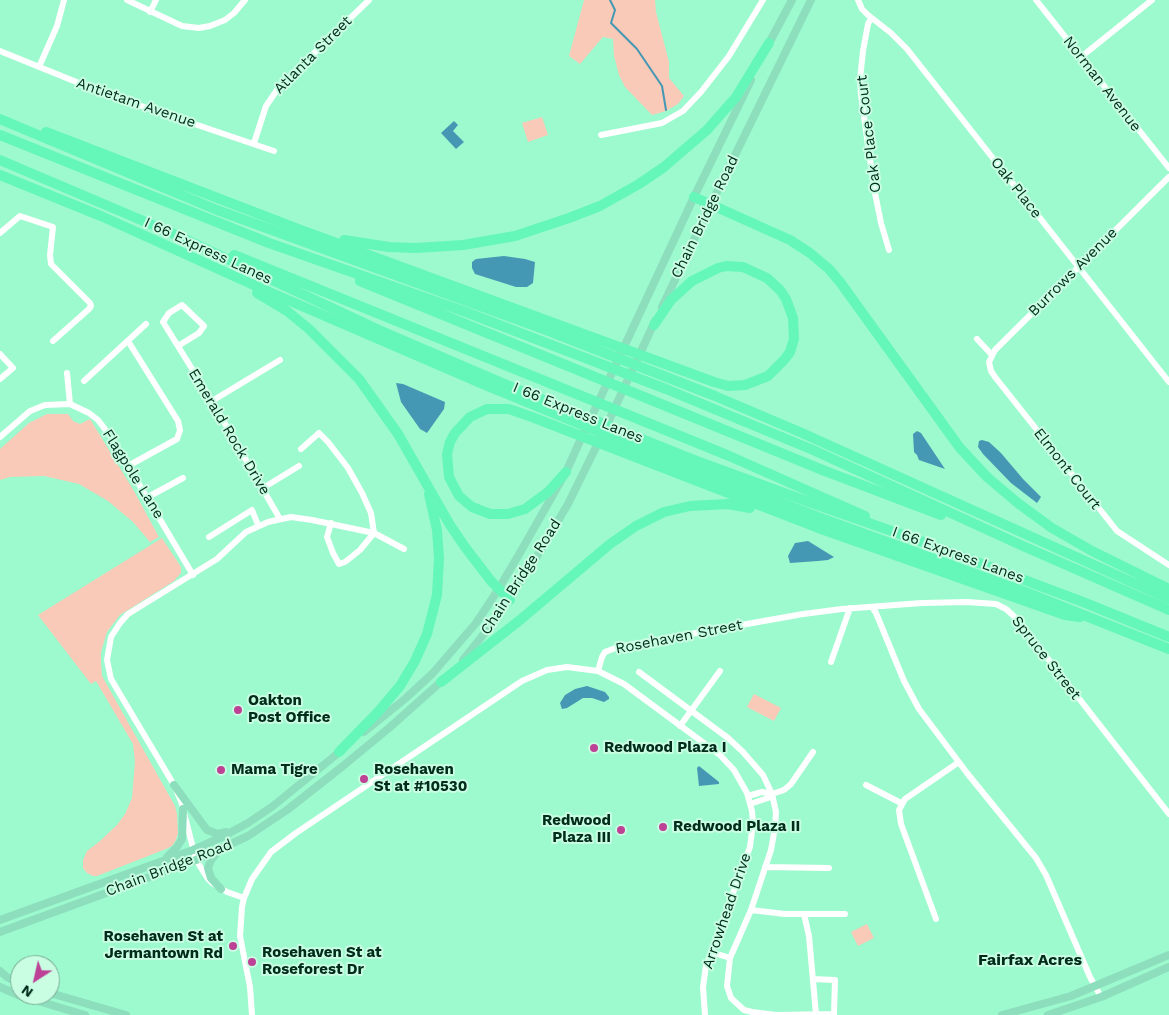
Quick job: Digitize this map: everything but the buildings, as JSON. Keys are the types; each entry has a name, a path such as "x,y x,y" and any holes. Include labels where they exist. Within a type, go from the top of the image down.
{"highway":[{"path":"298,228 359,244 416,248 463,245 515,236 600,206 639,184 688,148 724,112 736,97 769,43"},
{"path":"0,115 298,228 728,386 745,385 768,376 790,352 794,339 792,312 780,290 760,274 743,267 726,266 718,268 692,281 671,300 654,325"},
{"path":"0,119 217,210 635,364 802,433 1169,599"},
{"name":"I 66 Express Lanes","path":"0,135 270,243 481,318 666,389 813,450 1169,610"},
{"name":"I 66 Express Lanes","path":"0,160 174,234 379,330 521,391 703,463 923,542 1083,602 1169,637"},
{"path":"0,175 101,216 484,385 646,451 818,517 1028,592 1169,649"},
{"path":"694,197 790,240 810,253 829,269 862,311 891,355 960,448 993,483 1052,528 1092,551 1169,589"},
{"path":"174,234 217,248 727,455 872,519 902,530 923,542"},
{"path":"270,243 825,471 1023,546"},
{"path":"195,258 226,279 264,297 287,311 330,348 360,379 398,434 450,525 474,560 498,590 510,600"},
{"path":"566,472 548,492 525,509 508,514 490,514 472,508 459,496 449,477 447,454 455,433 470,417 488,409 509,409 824,530 1065,615 1097,619"},
{"path":"339,752 400,686 415,661 431,620 438,588 439,558 434,515 422,474"},
{"path":"441,682 513,626 610,544 636,526 664,512 690,506 728,504 754,508 824,530"}],"main road":[{"name":"Chain Bridge Road","path":"0,920 193,850 240,828 273,806 406,698 438,668 469,632 498,590 566,472 598,403 603,380 626,341 694,197 792,0"},
{"name":"Chain Bridge Road","path":"0,932 196,860 248,836 287,810 382,734 441,682 473,649 510,600 553,530 614,410 711,204 811,0"},
{"path":"174,785 207,830 218,834 240,828"},
{"path":"163,860 171,854 182,839 183,809"},
{"path":"221,889 212,878 208,868 211,860 222,849"},
{"path":"1002,1015 1050,1003 1095,987 1169,955"},
{"path":"1048,1015 1101,997 1169,967"},
{"path":"0,971 10,979"},
{"path":"0,987 18,995 85,1015"},
{"path":"60,996 123,1014"}],"street":[{"path":"39,67 57,26 64,0"},
{"path":"126,0 182,26 203,28 224,20 234,13 245,0"},
{"path":"150,12 156,0"},
{"path":"601,135 662,123 683,111 701,92 729,56 763,0"},
{"name":"Oak Place","path":"858,0 863,10 897,38 907,49 1169,382"},
{"name":"Norman Avenue","path":"1036,0 1169,168"},
{"path":"1080,57 1152,0"},
{"name":"Atlanta Street","path":"254,143 266,106 279,86 367,1"},
{"name":"Oak Place Court","path":"871,18 863,50 860,79 861,95 874,188 889,250"},
{"name":"Antietam Avenue","path":"0,51 106,94 274,151"},
{"name":"Burrows Avenue","path":"992,354 1169,177"},
{"path":"0,233 20,216 53,227 51,264 90,303 89,310 53,341"},
{"name":"Emerald Rock Drive","path":"178,346 199,333 204,326 182,305 169,313 163,322 178,346 212,400 280,519"},
{"path":"84,381 146,324"},
{"path":"978,340 992,354"},
{"path":"128,341 178,421 180,430 177,439 128,466"},
{"path":"0,354 13,368 0,379"},
{"name":"Elmont Court","path":"992,354 990,366 995,377 1117,531 1169,565"},
{"path":"212,400 280,360"},
{"path":"0,436 21,418 39,407 70,404 67,373"},
{"name":"Flagpole Lane","path":"70,404 84,410 98,420 111,437 193,575"},
{"path":"301,449 319,433 328,442 348,468 362,493 371,513 374,533 360,550 340,564 333,553 327,537 331,524"},
{"path":"263,488 299,466"},
{"path":"148,497 183,478"},
{"path":"209,537 252,510 258,526"},
{"path":"244,898 221,889 208,879 196,860 183,809 174,785 114,686 108,671 107,654 113,632 124,618 217,559 241,536 258,526 280,519 298,517 374,533 404,549"},
{"name":"Spruce Street","path":"872,607 922,603 974,602 996,604 1006,609 1017,619 1169,814"},
{"path":"872,607 910,696 959,762 1036,858 1046,875 1101,997"},
{"name":"Rosehaven Street","path":"598,671 605,652 618,647 794,616 850,608 872,607"},
{"path":"831,662 850,608"},
{"path":"252,1015 250,987 240,936 244,898 252,879 271,852 284,841 522,681 538,673 558,668 581,668 598,671"},
{"name":"Arrowhead Drive","path":"598,671 624,684 720,755 741,781 748,796 753,823 750,847 706,966 703,987 705,1015"},
{"path":"680,726 720,671"},
{"path":"639,672 728,738 763,775 772,794 776,812 776,828 751,910 730,958 727,986 733,1001 744,1010 776,1015 834,1014 835,980 813,979"},
{"path":"750,804 784,790 813,752"},
{"path":"936,919 901,824 899,810 904,799 959,762"},
{"path":"866,784 901,803"},
{"path":"748,796 762,792 772,794"},
{"path":"765,867 829,868"},
{"path":"751,910 786,914 845,914"},
{"path":"804,914 816,1014"},
{"path":"711,952 730,958"}],"shaded area":[{"path":"584,0 655,0 656,12 669,62 669,78 684,96 678,104 666,111 652,115 625,87 619,75 614,56 613,39 603,37 580,64 569,56"},
{"path":"542,117 548,135 528,142 522,123"},
{"path":"47,414 68,414 73,421 80,424 90,419 134,491 159,537 150,542 133,522 108,501 79,484 44,476 10,477 0,480 0,449 29,423"},
{"path":"162,538 181,567 181,573 174,581 120,615 107,632 101,652 101,663 102,676 175,806 178,833 172,846 93,876 83,868 83,860 87,851 117,825 125,814 132,798 135,762 133,744 96,681 91,684 38,615"},
{"path":"754,694 781,708 774,721 747,707"},
{"path":"867,924 874,938 858,946 851,932"}],"water":[{"path":"454,121 458,125 453,131 464,142 456,149 441,133"},
{"path":"504,256 535,262 533,283 527,287 516,287 475,274 472,268 472,262 476,259"},
{"path":"396,383 403,384 445,402 444,409 427,433 420,429 401,402"},
{"path":"917,431 921,433 945,469 919,460 914,452 913,434"},
{"path":"979,441 989,442 1001,453 1041,497 1037,503 1011,483 983,454 978,447"},
{"path":"808,541 834,557 828,560 790,563 788,556 795,543"},
{"path":"587,686 605,692 609,699 604,702 592,698 583,698 562,709 560,703 565,695 575,689"},
{"path":"699,766 719,784 699,786 697,768"}],"waterway":[{"path":"610,0 615,10 611,23 637,49 662,86 666,110"}],"place":[{"name":"Oakton Post Office","path":"238,710"},
{"name":"Redwood Plaza I","path":"594,748"},
{"name":"Mama Tigre","path":"221,770"},
{"name":"Rosehaven St at #10530","path":"364,779"},
{"name":"Redwood Plaza II","path":"663,827"},
{"name":"Redwood Plaza III","path":"621,830"},
{"name":"Rosehaven St at Jermantown Rd","path":"233,946"},
{"name":"Rosehaven St at Roseforest Dr","path":"252,962"}],"district":[{"name":"Fairfax Acres","path":"1030,960"}]}
